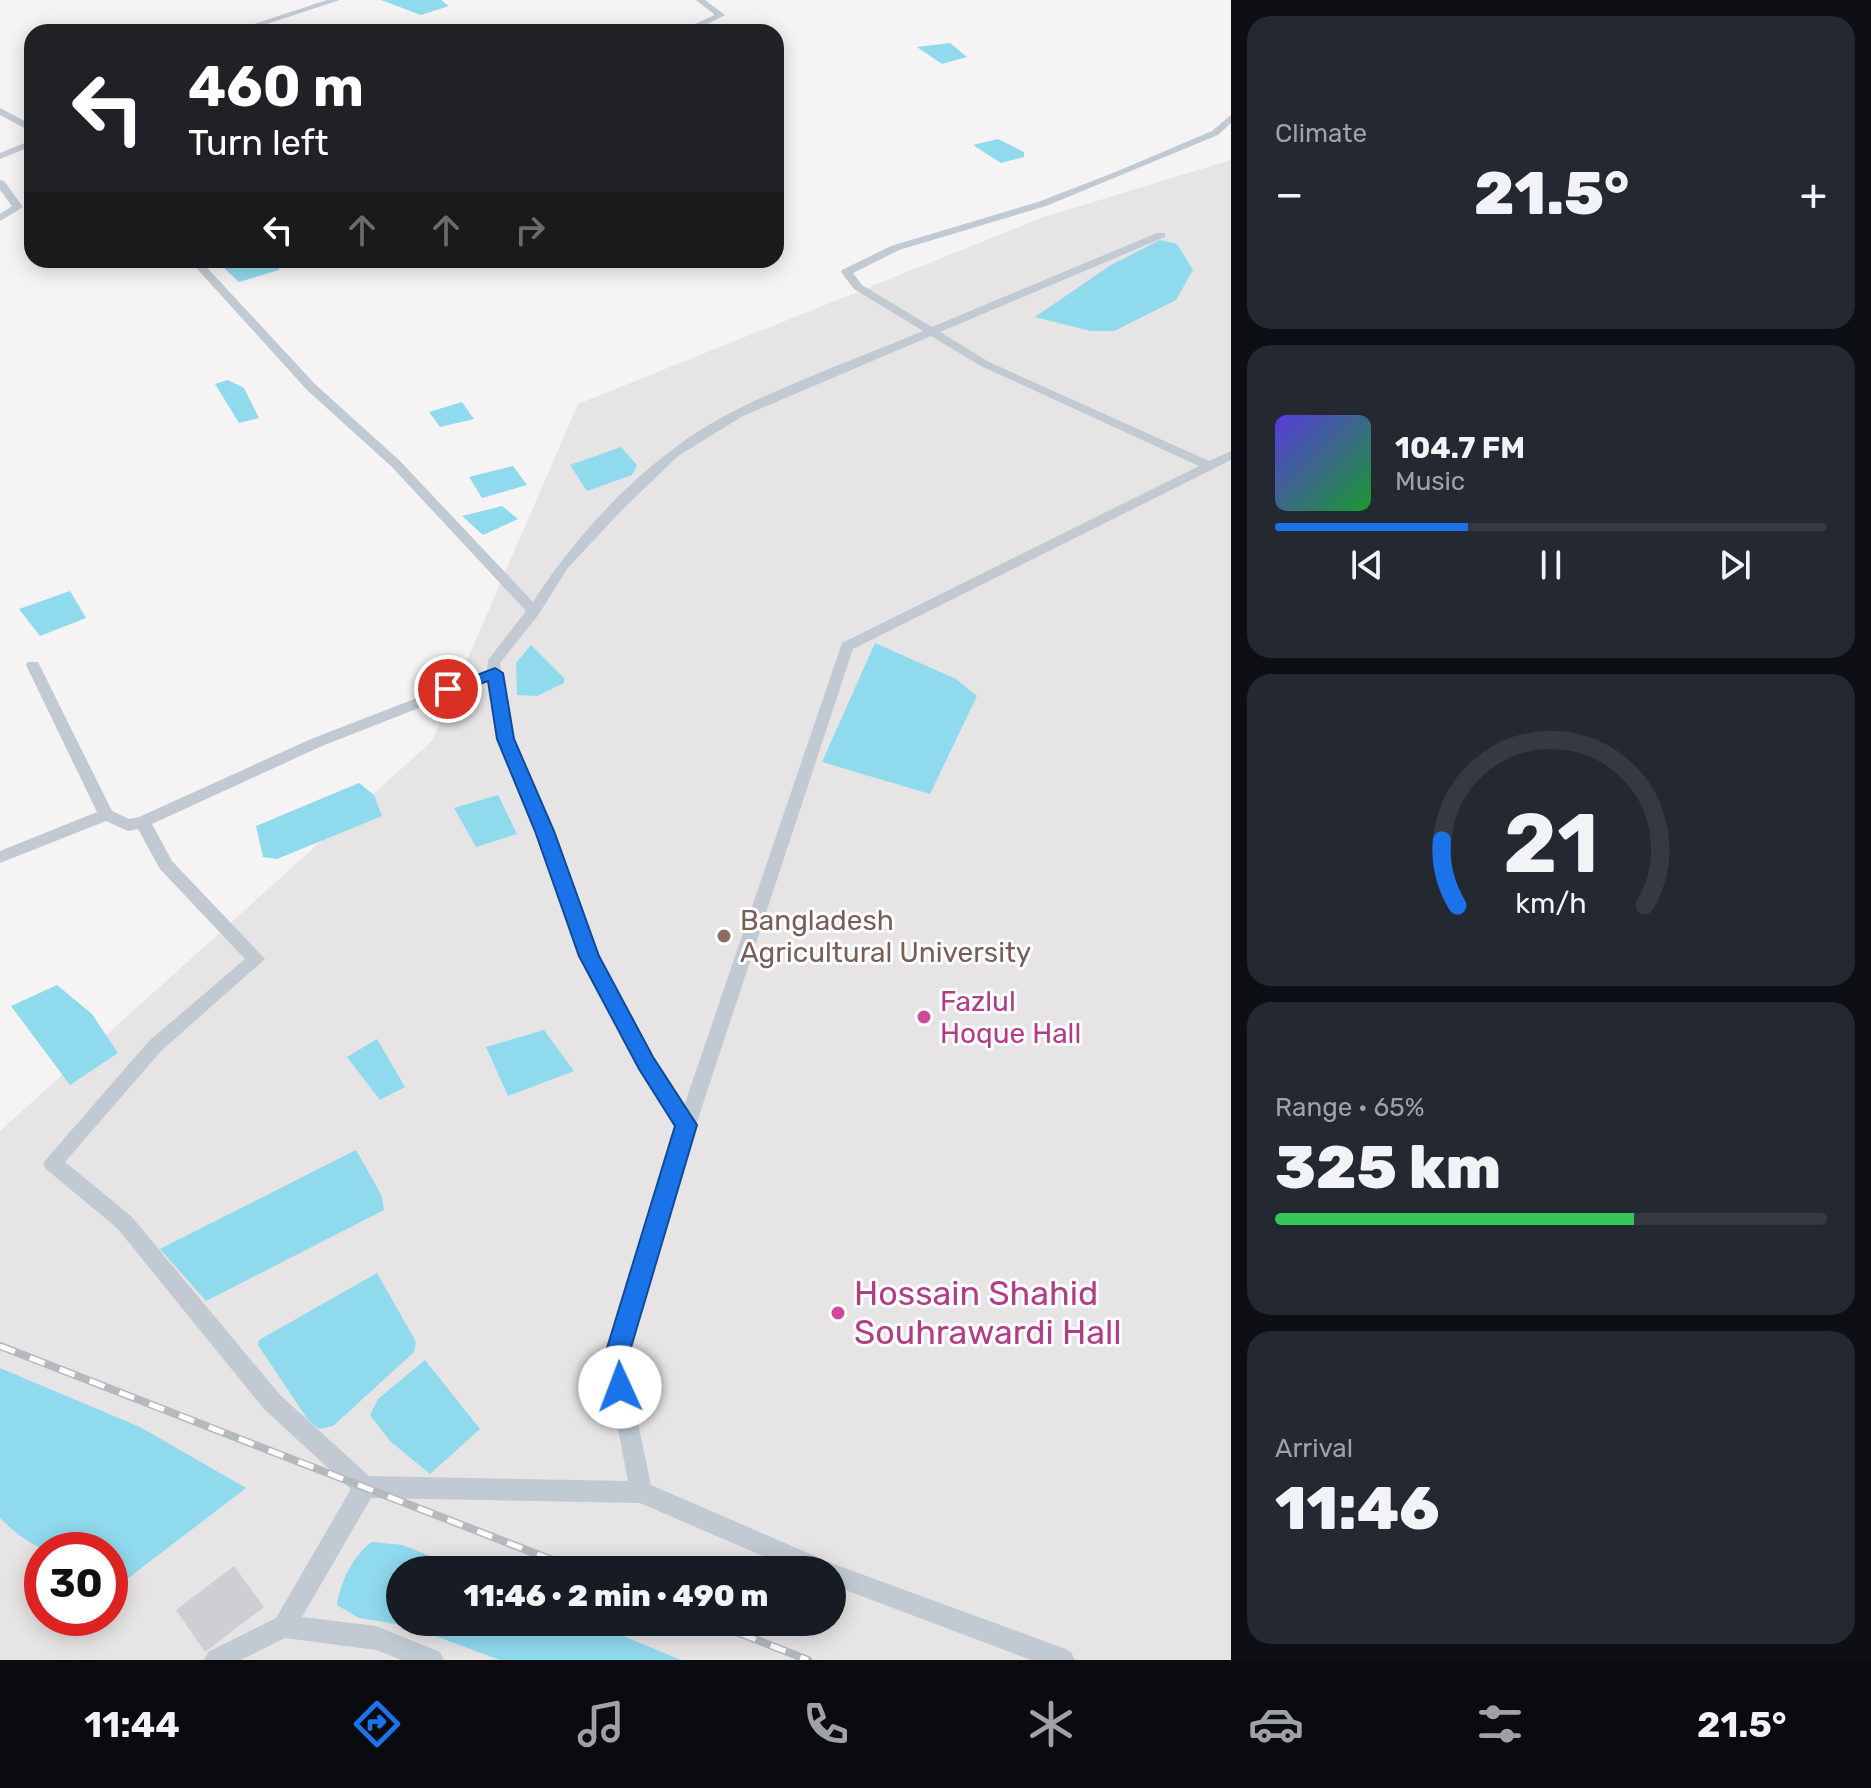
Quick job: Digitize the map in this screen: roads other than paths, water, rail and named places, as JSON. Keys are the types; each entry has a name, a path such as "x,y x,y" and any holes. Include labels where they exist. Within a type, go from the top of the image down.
{"street":[{"path":"260,24 336,0"},
{"path":"700,0 721,15 702,24"},
{"path":"0,111 24,124"},
{"path":"1209,466 985,364 858,287 847,276 848,269 895,248 1042,204 1104,180 1215,133 1231,118"},
{"path":"0,156 24,146"},
{"path":"0,183 18,207 0,218"},
{"path":"686,1125 646,1063 589,956 544,831 505,739 493,663 534,611 562,567 674,453 739,413 1161,235"},
{"path":"201,268 311,387 396,464 534,611"},
{"path":"641,1492 615,1361 686,1125 847,646 1231,455"},
{"path":"33,665 106,815 128,825 143,822 249,770 401,706 495,673"},
{"path":"0,857 106,815"},
{"path":"143,822 166,865 256,959 155,1046 53,1163 124,1222 272,1402 365,1487 641,1492 790,1556"},
{"path":"216,1660 284,1626 365,1487"},
{"path":"846,1579 1063,1660"},
{"path":"284,1626 376,1638 432,1660"}],"water":[{"path":"381,0 441,0 449,6 421,15"},
{"path":"950,43 967,57 942,64 917,47"},
{"path":"998,139 1024,152 1024,157 1001,163 973,145"},
{"path":"1160,240 1177,244 1193,270 1176,300 1114,331 1091,331 1035,317 1111,265"},
{"path":"224,268 279,268 279,270 239,282"},
{"path":"228,380 244,388 259,418 239,423 215,384"},
{"path":"462,402 474,419 440,427 429,412"},
{"path":"621,447 637,465 632,475 587,491 570,465"},
{"path":"513,466 527,485 482,498 469,477"},
{"path":"502,506 518,519 483,535 462,516"},
{"path":"70,591 86,618 40,636 19,609"},
{"path":"875,643 956,679 977,696 930,794 822,762"},
{"path":"531,645 564,678 564,683 537,696 517,695 516,663"},
{"path":"359,783 374,795 382,816 277,859 263,857 256,826"},
{"path":"498,795 517,834 476,847 454,808"},
{"path":"57,985 92,1014 118,1053 70,1085 11,1006"},
{"path":"544,1030 574,1071 508,1096 486,1047"},
{"path":"377,1039 405,1087 380,1100 347,1057"},
{"path":"356,1150 382,1196 384,1210 206,1301 160,1249"},
{"path":"377,1273 416,1342 414,1352 333,1426 319,1429 308,1420 258,1345 259,1340"},
{"path":"425,1360 480,1429 430,1474 390,1441 370,1415 378,1399"},
{"path":"0,1368 140,1427 246,1488 128,1578 128,1532 24,1532 24,1538 0,1518"},
{"path":"372,1542 403,1545 430,1556 386,1556 386,1622 359,1618 337,1605 348,1570"},
{"path":"435,1636 623,1636 681,1660 500,1660"}],"railway":[{"path":"0,1346 542,1556"},
{"path":"747,1636 808,1660"}],"place":[{"name":"Bangladesh Agricultural University","path":"724,936"},
{"name":"Fazlul Hoque Hall","path":"924,1017"},
{"name":"Hossain Shahid Souhrawardi Hall","path":"838,1313"}]}
